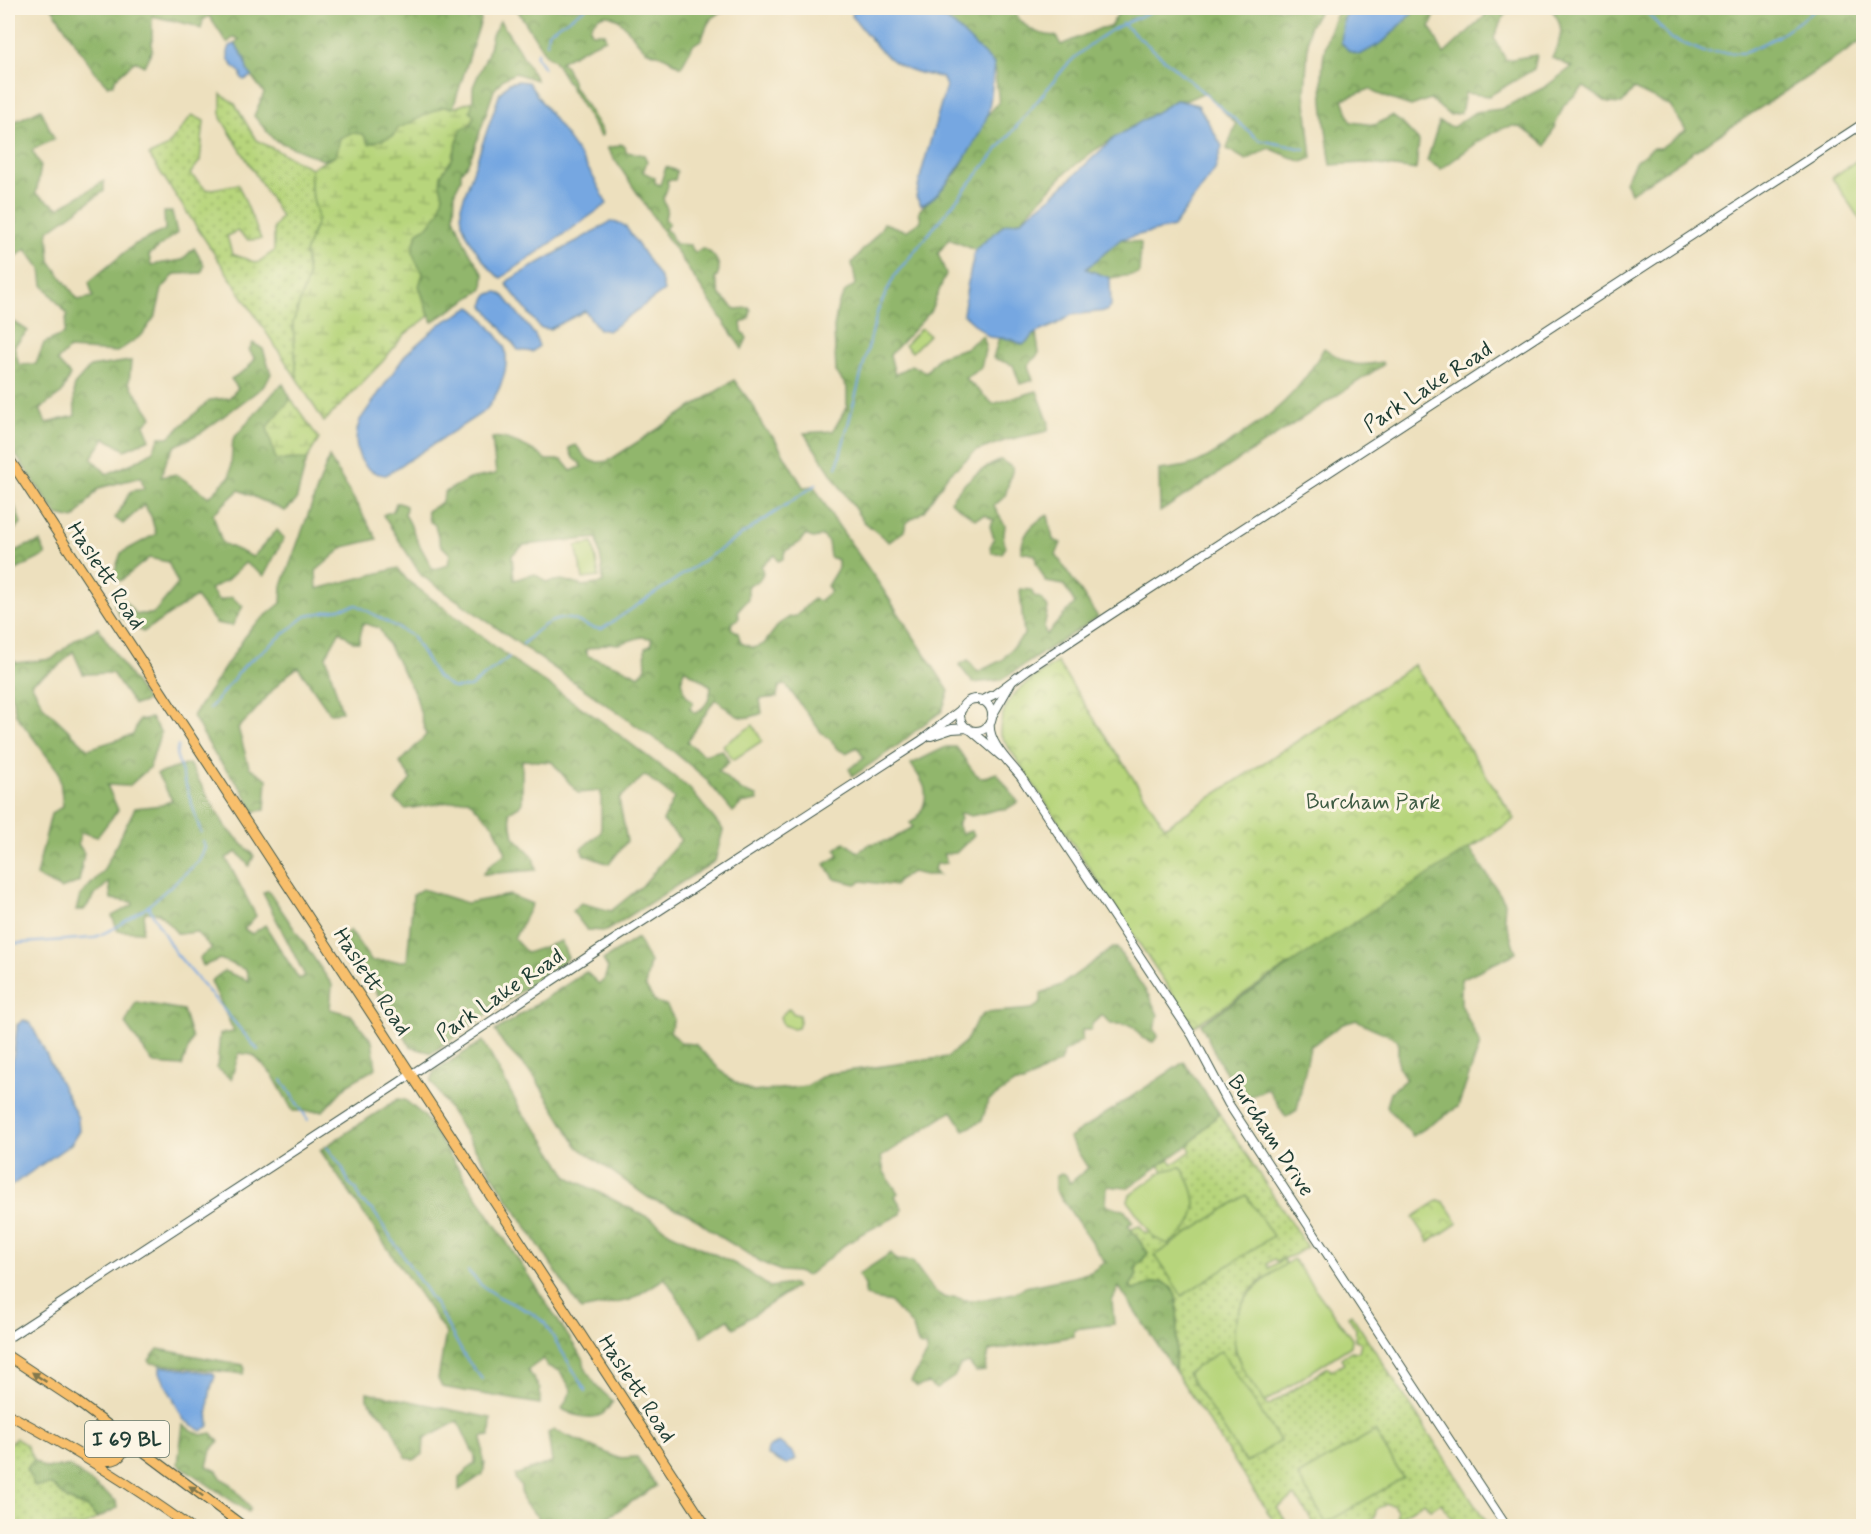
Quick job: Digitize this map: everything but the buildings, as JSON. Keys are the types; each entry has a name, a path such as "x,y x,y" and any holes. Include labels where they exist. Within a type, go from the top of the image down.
{"main road":[{"name":"Haslett Road","path":"8,457 705,1527"},
{"name":"I 69 BL","path":"8,1356 76,1401 243,1527"},
{"name":"I 69 BL","path":"8,1414 91,1460 188,1527"},
{"path":"91,1460 118,1459 123,1455 127,1440"}],"street":[{"name":"Park Lake Road","path":"981,701 1150,588 1863,123"},
{"name":"Park Lake Road","path":"991,719 1012,682"},
{"path":"970,701 981,701 990,708 991,719 984,729 969,729 961,720 962,709 970,701"},
{"name":"Park Lake Road","path":"8,1338 922,740 962,709"},
{"name":"Burcham Drive","path":"991,719 990,734 1192,1035 1228,1103 1506,1527"},
{"name":"Park Lake Road","path":"922,740 952,729 969,729"},
{"name":"Burcham Drive","path":"969,729 1010,763"}],"green space":[{"path":"52,8 475,8 481,20 453,108 442,107 393,136 369,144 363,134 351,133 340,138 336,156 323,160 274,140 254,116 264,93 247,70 245,59 235,44 239,39 234,37 227,43 209,16 203,20 201,29 152,16 152,50 144,66 135,61 116,78 113,85 107,85 94,71"},
{"path":"516,8 726,8 709,21 702,39 693,45 681,67 667,58 646,50 613,16 606,15 595,20 590,28 592,33 604,33 606,39 560,62 566,66 574,87 601,129 603,135 600,136 554,60 546,55"},
{"path":"927,8 1013,8 1020,20 1030,29 1056,36 1061,45 1101,28 1110,27 1119,12 1118,8 1321,8 1309,27 1305,93 1312,158 1302,162 1269,148 1246,160 1227,149 1236,124 1205,92 1187,100 1176,100 1095,150 1065,173 1020,221 1005,224 975,250 949,239 938,253 946,274 930,312 890,355 895,375 911,365 926,372 940,356 966,348 982,336 986,345 981,368 965,378 993,404 1037,391 1049,423 1048,431 1007,440 976,451 947,476 924,511 906,523 904,531 889,542 863,521 804,433 833,431 847,407 847,387 836,372 834,328 838,305 846,291 856,284 852,263 884,223 906,231 921,221 919,211 958,171 987,116 999,102 994,64 954,25"},
{"path":"1341,8 1351,8 1344,18 1383,42 1418,8 1438,8 1430,27 1444,54 1484,17 1490,8 1510,8 1501,21 1494,38 1506,60 1537,55 1534,69 1489,96 1465,93 1461,113 1449,115 1430,99 1411,106 1387,98 1370,89 1343,99 1351,122 1375,125 1392,116 1402,123 1419,141 1416,170 1364,163 1331,165 1323,105 1323,64 1332,25"},
{"path":"1550,8 1863,8 1863,40 1631,193 1625,181 1636,161 1653,148 1660,148 1686,130 1670,106 1634,89 1622,104 1608,103 1584,87 1564,105 1546,146 1518,127 1506,127 1487,136 1441,169 1427,161 1439,122 1453,127 1475,112 1501,109 1545,87 1572,67 1552,58 1561,32 1558,20"},
{"path":"500,21 536,80 515,73 503,79 494,90 473,152 461,172 461,179 455,191 454,217 467,248 484,275 483,289 432,322 419,286 423,273 414,258 414,244 418,232 428,226 443,195 440,185 441,175 452,159 461,129 471,124 474,116 470,111 473,87 488,53 492,35"},
{"path":"221,94 235,104 256,140 311,168 311,189 318,219 305,253 308,277 293,323 297,379 149,155 167,147 192,115 204,121 200,161 190,174 207,190 238,184 261,239 248,240 237,231 227,236 232,254 257,263 274,251 274,228 281,216 221,118"},
{"path":"473,101 470,111 474,116 471,124 461,129 452,159 441,175 440,185 443,195 439,212 428,226 418,232 414,244 414,258 423,273 419,286 429,316 404,335 383,361 324,422 297,379 293,323 308,277 305,253 318,219 311,189 311,168 336,156 340,138 351,133 363,134 369,144 393,136 397,129 442,107 453,108"},
{"path":"41,109 54,139 32,150 41,166 36,194 59,208 104,181 104,191 48,231 50,261 78,300 93,297 89,282 134,245 165,230 164,212 172,212 177,233 149,255 151,265 182,260 194,248 204,265 202,273 175,274 162,289 156,315 142,335 117,352 69,349 57,361 70,375 62,393 40,409 46,423 75,416 74,385 90,367 131,361 129,383 152,417 144,425 150,439 125,450 105,438 91,458 107,474 152,452 160,437 169,437 210,400 229,398 238,388 231,379 247,369 255,359 249,350 253,343 263,349 271,374 263,387 202,432 175,446 167,459 161,477 176,474 209,497 230,476 233,439 283,384 291,399 267,428 276,460 307,459 296,501 285,511 239,490 213,514 222,543 253,557 277,530 284,538 264,576 245,563 226,581 210,589 219,601 231,597 243,606 232,626 216,623 196,597 143,632 120,616 114,604 122,598 136,614 153,614 178,584 168,562 149,558 120,581 113,576 121,553 156,534 151,516 144,505 123,524 115,518 131,491 144,489 141,477 99,488 74,519 57,515 9,445 8,318 28,331 14,346 19,365 36,364 44,343 64,334 67,314 43,285 41,269 26,249 8,263 8,228 17,221 8,208 8,125"},
{"path":"620,144 625,147 626,152 644,155 647,161 643,172 655,178 655,183 660,185 666,167 677,171 675,180 667,180 668,186 663,199 667,209 665,219 669,223 665,229 670,233 675,244 690,245 695,253 702,248 710,253 717,260 719,269 715,279 720,295 735,309 749,308 751,311 749,319 741,323 742,331 747,338 742,349 607,148"},
{"path":"1863,156 1863,224 1832,178"},
{"path":"1121,239 1141,243 1139,274 1110,278 1086,269"},
{"path":"921,328 929,335 912,352 905,345"},
{"path":"1036,333 1039,353 1028,366 1033,380 1020,384 1013,365 993,358 999,338 1011,339 1023,345"},
{"path":"1324,348 1351,363 1364,365 1382,362 1383,365 1160,512 1159,470 1183,467 1198,462 1260,422 1295,391"},
{"path":"734,380 754,407 763,427 774,438 803,487 814,486 949,691 942,711 853,776 849,769 864,758 857,747 846,753 837,749 832,741 821,732 786,685 780,686 777,697 760,699 762,713 753,716 736,715 715,699 687,742 704,755 722,750 729,762 718,771 742,791 757,796 758,801 741,804 733,812 704,777 674,752 421,575 383,515 392,512 396,503 406,506 405,515 432,570 448,565 450,554 440,544 435,525 429,521 427,511 441,503 445,492 469,479 496,474 492,438 520,444 546,460 562,460 571,471 581,467 580,463 573,458 569,448 576,445 589,460 608,461","holes":["805,535 813,538 823,536 828,542 830,557 838,560 838,568 827,586 831,591 819,601 813,599 796,616 779,624 764,644 754,648 741,643 738,633 731,628 732,623 739,618 738,610 748,599 748,585 759,581 763,573 761,566 775,555 778,561 783,559 785,551 799,543","597,538 603,583 583,586 562,580 546,582 534,575 514,580 512,555 524,545","641,637 651,638 652,644 645,648 646,668 639,676 588,656 585,650 610,643 618,644","684,669 711,686 707,702 696,713 690,709 693,702 684,691"]},
{"path":"291,399 319,439 307,459 276,460 267,427"},
{"path":"329,457 377,539 344,547 316,571 317,589 398,568 407,580 518,664 597,718 689,788 723,830 715,861 606,931 587,930 572,911 581,903 611,911 642,886 681,840 663,821 674,798 645,775 619,799 627,841 609,864 584,855 581,849 601,832 601,791 578,793 552,762 522,760 522,804 509,812 514,837 533,856 536,870 483,874 490,865 506,853 494,826 468,799 406,809 395,800 411,779 400,763 426,735 416,696 379,628 363,623 359,642 353,642 340,631 326,656 342,712 330,713 298,667 281,681 238,728 249,767 267,779 265,810 254,811 241,788 215,755 193,716 250,629 281,603 282,586"},
{"path":"1001,460 1013,468 1005,496 994,506 1005,526 1003,541 1006,547 1002,553 992,553 990,547 994,539 990,526 994,520 985,515 975,519 950,501 972,477"},
{"path":"8,488 21,523 8,537"},
{"path":"1048,515 1053,540 1061,543 1056,555 1098,617 1001,680 973,683 959,665 968,660 978,672 1002,660 1024,635 1020,589 1031,590 1034,596 1042,599 1048,608 1044,627 1046,635 1075,603 1064,585 1046,582 1036,562 1036,555 1021,552 1023,540 1029,530"},
{"path":"40,542 46,555 8,574 8,555"},
{"path":"593,543 599,577 583,579 576,546"},
{"path":"98,628 147,701 134,705 112,673 83,674 73,651 58,667 31,683 44,707 88,749 133,735 139,720 151,718 161,733 149,768 129,786 107,785 118,810 97,837 81,832 78,844 84,853 79,882 61,889 36,876 51,814 63,806 59,772 16,715 11,692 8,689 8,654 16,663 52,659 76,639"},
{"name":"Burcham Park","path":"1057,662 1165,827 1414,665 1515,819 1194,1026 1000,734 1005,709 1018,690"},
{"path":"1414,665 1496,831 1470,849 1505,902 1504,916 1516,953 1461,979 1461,1004 1480,1044 1458,1107 1413,1136 1386,1106 1390,1093 1406,1079 1398,1066 1398,1041 1388,1035 1357,1020 1343,1024 1310,1047 1297,1110 1286,1117 1268,1089 1243,1099 1220,1063 1201,1024 1290,965"},
{"path":"753,725 762,741 733,760 723,745"},
{"path":"946,747 956,747 979,776 984,777 997,773 1018,802 1005,810 999,809 971,816 959,814 961,819 957,824 962,834 971,831 974,835 956,853 943,854 947,863 936,864 934,869 939,875 912,872 898,880 895,886 862,881 856,884 835,879 825,864 839,856 836,849 844,842 858,852 870,844 891,840 913,827 910,823 920,813 924,804 925,790 911,764"},
{"path":"189,764 225,826 254,856 249,866 237,852 226,858 256,916 244,929 252,934 265,925 299,979 305,976 263,893 268,890 332,985 330,1009 351,1015 372,1041 376,1068 348,1084 323,1111 293,1111 272,1074 253,1055 239,1053 231,1079 217,1068 220,1034 234,1032 211,981 224,971 249,981 246,970 220,959 203,966 200,958 212,948 196,932 178,934 159,913 145,912 142,932 118,931 112,916 133,905 132,902 111,899 109,882 84,910 76,910 80,896 103,871 135,808 162,805 172,800 157,774"},
{"path":"422,889 467,903 510,895 532,904 514,939 527,953 561,941 568,958 432,1053 411,1047 342,937 350,930 371,961 407,961 413,895"},
{"path":"637,938 650,962 645,986 655,1002 666,1005 674,1019 670,1031 681,1043 695,1044 729,1079 753,1092 807,1086 826,1074 947,1057 966,1041 977,1020 985,1013 1032,1009 1041,1003 1041,993 1061,985 1113,948 1117,948 1149,996 1158,1015 1154,1029 1158,1036 1153,1042 1142,1038 1133,1027 1126,1024 1111,1024 1102,1015 1092,1024 1091,1030 1082,1030 1082,1040 1063,1053 1060,1062 1023,1083 1015,1083 988,1101 982,1121 964,1130 952,1111 881,1157 884,1172 898,1193 895,1196 902,1208 901,1214 859,1235 807,1276 797,1272 781,1271 763,1263 689,1214 649,1198 578,1147 534,1076 505,1046 495,1031 586,972 599,984 604,980 608,968 603,960"},
{"path":"136,1002 183,1010 192,1038 182,1066 154,1064 125,1024"},
{"path":"789,1008 794,1014 799,1015 798,1028 793,1029 783,1025 780,1017"},
{"path":"483,1041 522,1113 540,1133 568,1177 653,1220 670,1233 737,1265 770,1287 792,1284 796,1287 734,1328 728,1319 702,1336 665,1278 630,1300 581,1310 431,1081 435,1071"},
{"path":"1184,1062 1219,1113 1190,1144 1127,1188 1107,1186 1106,1206 1124,1210 1133,1222 1128,1225 1148,1253 1135,1269 1137,1275 1130,1286 1133,1290 1161,1282 1169,1286 1176,1295 1178,1316 1175,1371 1119,1287 1112,1301 1114,1324 1074,1329 1074,1336 989,1351 985,1371 976,1372 969,1363 960,1366 954,1377 936,1389 928,1383 917,1387 911,1381 926,1356 927,1347 919,1345 912,1326 891,1302 873,1299 865,1294 865,1285 858,1275 891,1253 896,1260 912,1261 934,1291 945,1298 980,1300 1091,1272 1105,1262 1056,1190 1056,1176 1061,1173 1066,1175 1070,1183 1088,1168 1069,1138"},
{"path":"398,1099 405,1100 424,1116 583,1359 590,1377 613,1401 604,1413 588,1417 562,1409 572,1390 560,1371 547,1366 543,1359 528,1370 540,1389 540,1404 442,1387 438,1379 446,1333 320,1150"},
{"path":"1219,1113 1307,1247 1294,1255 1276,1261 1274,1259 1267,1264 1269,1268 1283,1259 1286,1264 1263,1279 1249,1292 1239,1309 1235,1351 1243,1369 1268,1406 1328,1367 1331,1371 1344,1363 1341,1358 1351,1351 1359,1352 1361,1342 1355,1340 1356,1329 1348,1316 1351,1314 1487,1523 1482,1526 1457,1526 1441,1503 1431,1509 1424,1502 1397,1519 1397,1511 1393,1505 1386,1504 1376,1510 1375,1517 1361,1526 1316,1526 1295,1496 1277,1508 1289,1526 1277,1526 1175,1371 1177,1301 1153,1283 1133,1290 1130,1286 1137,1275 1135,1269 1148,1253 1131,1229 1140,1226 1145,1233 1149,1231 1154,1238 1191,1222 1194,1206 1193,1194 1181,1167 1163,1171 1159,1165 1169,1159 1173,1164 1191,1151 1188,1145"},
{"path":"1181,1167 1192,1189 1195,1209 1187,1227 1168,1244 1154,1238 1128,1201 1130,1195 1163,1171"},
{"path":"1246,1195 1273,1236 1182,1296 1155,1255"},
{"path":"1439,1200 1444,1202 1458,1223 1429,1242 1413,1217"},
{"path":"1293,1259 1352,1339 1351,1346 1265,1402 1242,1367 1235,1348 1234,1331 1243,1303 1265,1280"},
{"path":"158,1349 243,1365 245,1369 243,1374 151,1363 149,1360"},
{"path":"1221,1351 1280,1441 1246,1463 1187,1373"},
{"path":"367,1392 491,1418 490,1436 482,1437 483,1464 485,1463 483,1474 459,1490 459,1478 475,1464 475,1457 458,1421 424,1439 423,1454 414,1460 406,1457 391,1426 367,1399"},
{"path":"183,1425 201,1435 212,1433 219,1442 211,1450 207,1466 217,1471 222,1479 231,1484 250,1508 248,1512 178,1464"},
{"path":"554,1430 618,1458 637,1457 656,1486 594,1526 545,1526 525,1504 521,1485 515,1480 515,1475 552,1462 548,1433"},
{"path":"1375,1431 1403,1478 1326,1523 1298,1476"},
{"path":"16,1438 26,1445 34,1460 27,1469 52,1485 68,1500 87,1508 97,1518 85,1526 8,1526 8,1445"},
{"path":"34,1460 45,1468 69,1466 116,1501 117,1508 97,1518 87,1508 68,1500 52,1485 35,1486 26,1469"}],"water":[{"path":"854,8 927,8 954,25 994,64 989,110 983,126 949,180 939,192 921,205 916,197 946,86 942,77 911,70 890,59 852,16"},
{"path":"1351,8 1418,8 1383,42 1360,55 1349,51 1341,42 1344,18"},
{"path":"235,44 252,76 244,80 228,58 230,46"},
{"path":"528,82 581,157 607,204 501,278 479,255 469,239 462,223 461,206 500,93 509,83"},
{"path":"1176,100 1198,105 1222,146 1215,170 1173,227 1121,239 1086,269 1110,278 1111,306 1106,311 1071,315 1036,333 1023,345 1011,339 989,337 963,314 975,250 1005,224 1020,221 1051,197 1114,138"},
{"path":"610,222 620,223 626,227 661,279 664,291 608,331 599,329 585,311 550,329 540,328 506,284 509,280"},
{"path":"498,292 504,296 535,335 539,346 532,352 518,350 484,306 488,296"},
{"path":"471,307 484,318 506,351 503,378 494,399 485,411 386,475 369,469 359,456 357,447 357,429 360,420 406,354 440,324"},
{"path":"24,1020 31,1024 78,1118 79,1131 71,1144 8,1188 8,1093 17,1025"},
{"path":"160,1366 212,1373 215,1376 209,1401 209,1426 202,1431 184,1420 160,1373"},
{"path":"779,1442 792,1452 796,1459 786,1465 767,1455 768,1448"}],"waterway":[{"path":"547,43 548,32 586,8"},
{"path":"837,467 878,310 895,275 1066,66 1110,31 1161,8"},
{"path":"1643,8 1670,38 1704,52 1743,53 1777,37 1818,8"},
{"path":"1122,23 1259,140 1304,149"},
{"path":"538,52 536,56 544,68"},
{"path":"523,644 546,624 559,619 574,620 602,629 817,484"},
{"path":"210,708 245,665 306,616 357,605 412,636 437,677 453,688 470,687 509,657"},
{"path":"178,746 176,754 201,833"},
{"path":"8,944 93,938 113,929 148,906 198,862 205,848 203,841"},
{"path":"148,906 174,951 258,1050"},
{"path":"282,1080 308,1120"},
{"path":"327,1147 342,1167 349,1183 357,1190 360,1200 374,1212 437,1307 465,1357 482,1379"},
{"path":"468,1271 481,1285 544,1322 586,1391"}]}
